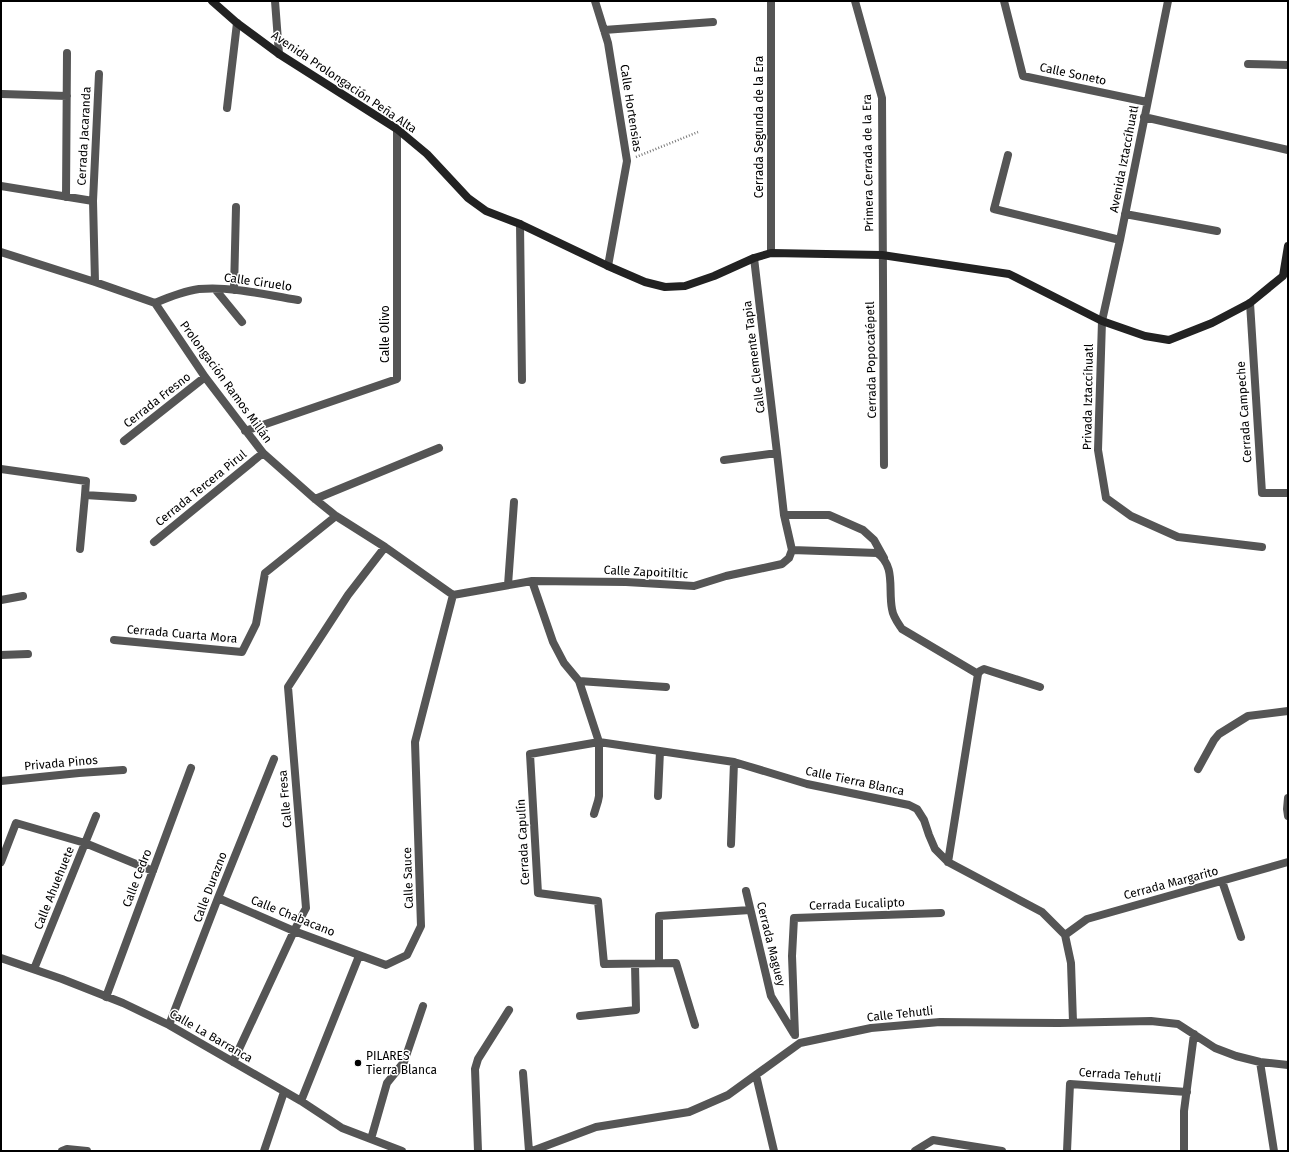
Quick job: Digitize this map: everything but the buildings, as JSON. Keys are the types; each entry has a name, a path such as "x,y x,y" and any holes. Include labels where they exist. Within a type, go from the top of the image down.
{"street":[{"name":"Avenida Prolongación Peña Alta","path":"212,1 237,23 279,54 397,129 427,154 468,198 486,211 520,224 645,282 666,287 685,286 770,253 882,255 1009,274 1102,321 1145,336 1170,340 1212,323 1250,303 1286,276"},
{"path":"275,1 279,54"},
{"name":"Calle Hortensias","path":"595,1 608,43 627,161 608,266"},
{"name":"Cerrada Segunda de la Era","path":"770,1 770,253"},
{"name":"Primera Cerrada de la Era","path":"855,1 882,98 882,255"},
{"name":"Calle Soneto","path":"1004,1 1023,76 1147,102"},
{"name":"Avenida Iztaccíhuatl","path":"1102,321 1120,240 1168,1"},
{"path":"604,30 713,22"},
{"path":"227,108 237,23"},
{"path":"66,197 67,53"},
{"path":"1248,64 1288,65"},
{"name":"Cerrada Jacaranda","path":"1,186 93,201 99,74"},
{"path":"2,94 67,96"},
{"path":"1144,117 1288,150"},
{"name":"Calle Olivo","path":"245,431 397,379 397,129"},
{"path":"1008,155 994,209 1120,240"},
{"path":"93,201 95,282"},
{"path":"234,290 236,207"},
{"path":"1125,214 1217,231"},
{"path":"520,224 522,380"},
{"path":"1286,276 1288,246"},
{"path":"1,252 155,303"},
{"name":"Cerrada Popocatépetl","path":"882,255 884,465"},
{"name":"Calle Clemente Tapia","path":"754,258 778,453 784,515"},
{"path":"215,289 242,322"},
{"name":"Calle Ciruelo","path":"155,303 178,294 215,289 234,290 298,300"},
{"name":"Prolongación Ramos Millán","path":"155,303 205,377 263,453 336,516 385,547 453,595"},
{"name":"Cerrada Campeche","path":"1250,303 1262,493 1288,493"},
{"name":"Privada Iztaccíhuatl","path":"1102,321 1098,450 1106,498 1131,516 1178,537 1262,547"},
{"name":"Cerrada Fresno","path":"124,441 205,377"},
{"path":"315,499 439,448"},
{"name":"Cerrada Tercera Pirul","path":"154,542 263,453"},
{"path":"724,460 778,453"},
{"path":"1,469 86,481 80,549"},
{"path":"85,495 133,498"},
{"path":"508,585 514,502"},
{"path":"884,558 877,553 792,550 784,515 829,515 863,530 874,540 884,558 889,567 892,610 896,621 902,629 978,674"},
{"name":"Cerrada Cuarta Mora","path":"114,640 242,652 256,624 265,573 336,516"},
{"name":"Calle Fresa","path":"234,1062 306,908 288,687 348,595 385,547"},
{"name":"Calle Zapoitiltic","path":"453,595 532,581 626,582 694,586 726,576 782,564 789,558 792,550"},
{"path":"532,581 553,642 564,663 579,681 599,742 599,796 594,814"},
{"name":"Calle Sauce","path":"359,956 386,965 407,955 421,926 415,742 453,595"},
{"path":"1,600 23,596"},
{"path":"1,655 28,654"},
{"path":"948,862 978,674 980,670 984,669 1040,687"},
{"path":"579,681 666,687"},
{"path":"1198,769 1214,740 1219,734 1248,716 1288,712"},
{"name":"Calle Tierra Blanca","path":"530,754 599,742 734,762 807,784 908,805 917,809 924,820 936,849 948,862 1042,912 1065,935"},
{"path":"658,796 660,751"},
{"name":"Cerrada Capulín","path":"530,754 538,893 598,901 604,964 676,963 695,1025"},
{"name":"Calle Durazno","path":"169,1025 274,759"},
{"path":"731,844 734,762"},
{"name":"Calle Cedro","path":"106,996 191,768"},
{"name":"Privada Pinos","path":"1,781 124,770"},
{"path":"1287,813 1288,798"},
{"name":"Calle Ahuehuete","path":"34,969 96,816"},
{"path":"1,862 16,823 85,843 153,871"},
{"name":"Cerrada Margarito","path":"1065,935 1087,919 1288,862"},
{"path":"1222,881 1241,937"},
{"name":"Cerrada Maguey","path":"746,891 771,996 800,1043"},
{"name":"Calle Chabacano","path":"218,898 294,931 359,956"},
{"path":"659,964 659,916 750,910"},
{"name":"Cerrada Eucalipto","path":"795,1035 792,956 794,918 941,913"},
{"path":"1065,935 1072,964 1073,1022"},
{"path":"301,1101 359,956"},
{"name":"Calle La Barranca","path":"1,958 106,996 169,1025 301,1101 342,1128 402,1151"},
{"path":"580,1016 636,1010 635,964"},
{"path":"372,1139 387,1083 404,1062 423,1006"},
{"path":"478,1151 475,1069 478,1059 510,1010"},
{"name":"Calle Tehutli","path":"530,1151 596,1127 689,1112 728,1095 800,1043 871,1028 940,1022 1059,1023 1151,1021 1178,1024 1215,1048 1236,1056 1260,1062 1288,1065"},
{"path":"1184,1151 1184,1111 1194,1034"},
{"path":"1260,1062 1274,1151"},
{"path":"523,1073 530,1151"},
{"path":"756,1075 774,1151"},
{"name":"Cerrada Tehutli","path":"1067,1151 1070,1084 1186,1092"},
{"path":"264,1151 284,1092"},
{"path":"915,1151 933,1140 1002,1151"},
{"path":"62,1151 67,1149 87,1151"}],"path":[{"path":"627,161 698,132"}],"place":[{"name":"PILARES Tierra Blanca","path":"358,1063"}]}
